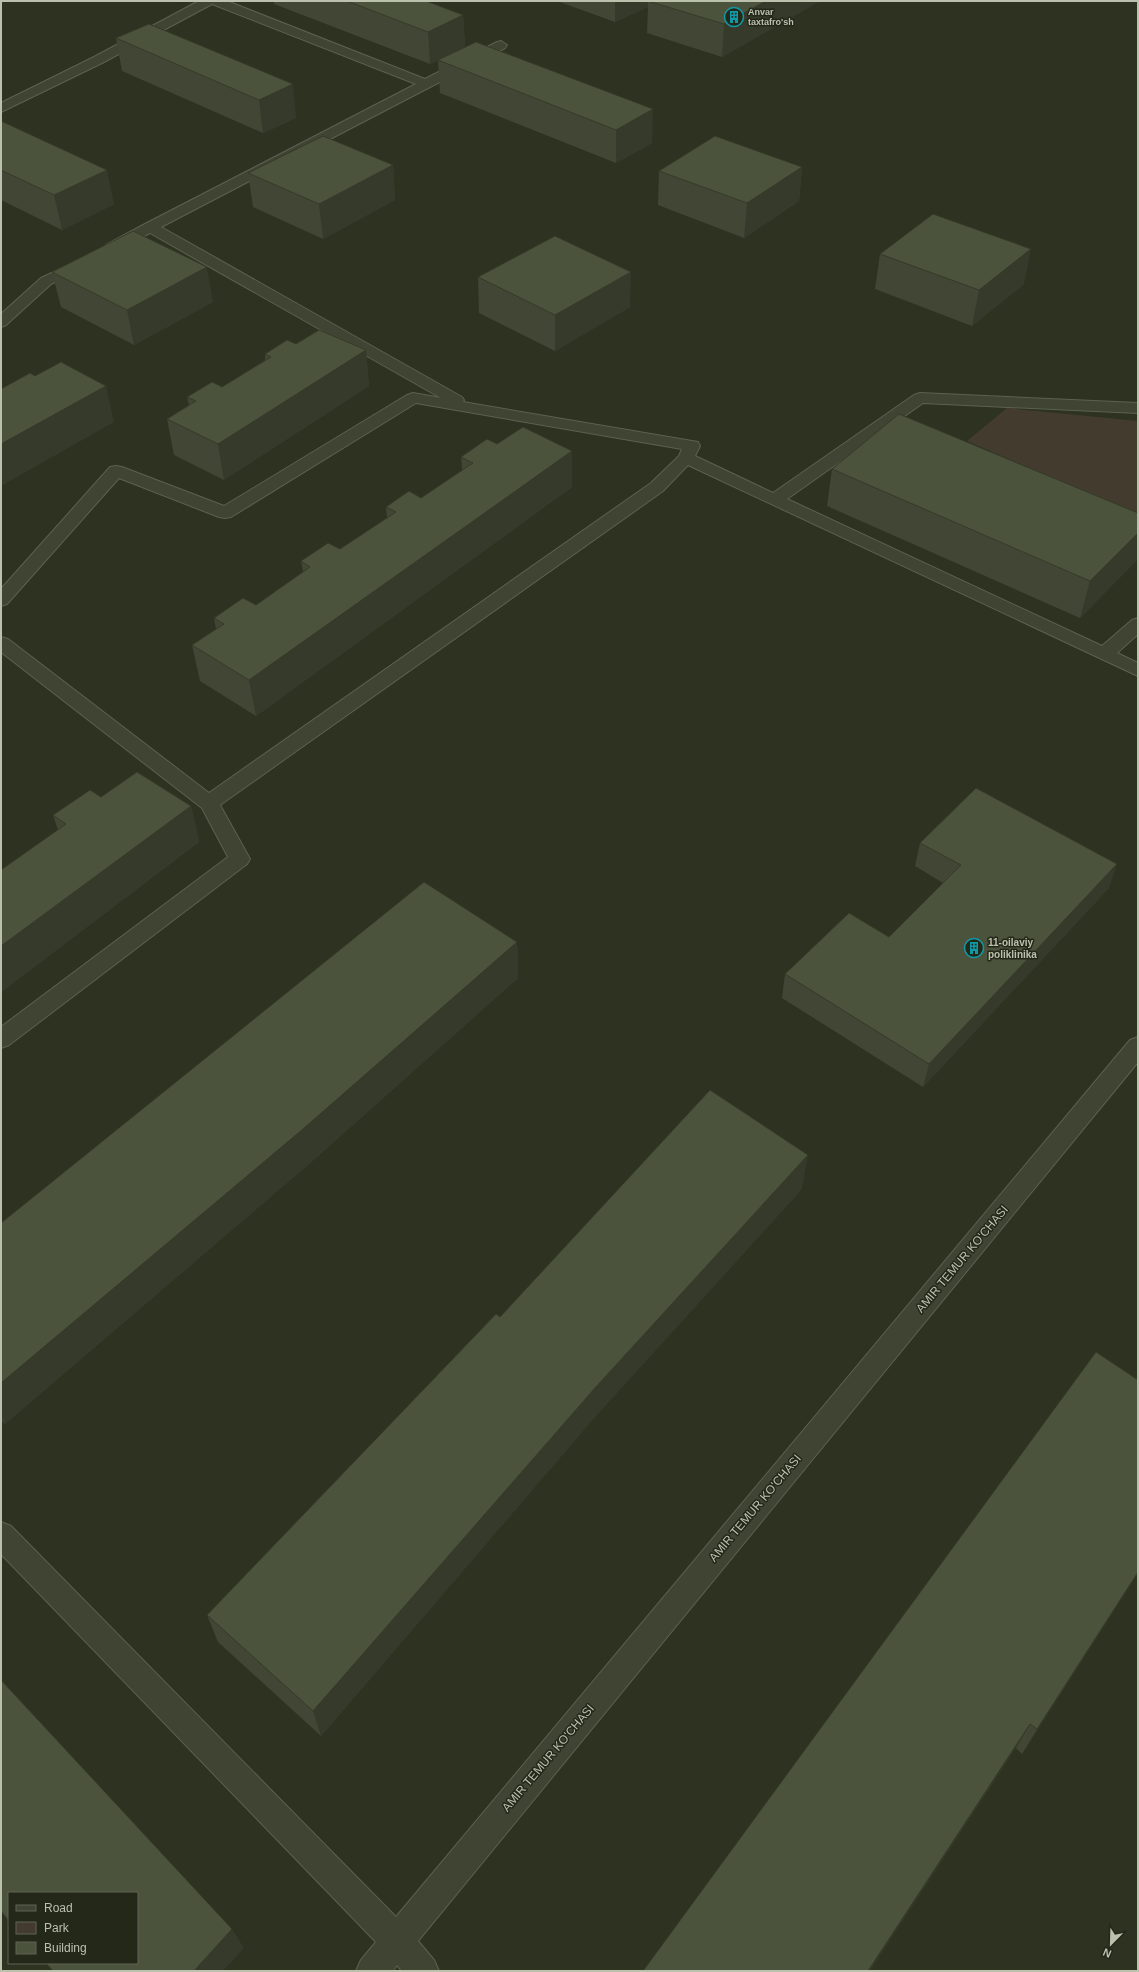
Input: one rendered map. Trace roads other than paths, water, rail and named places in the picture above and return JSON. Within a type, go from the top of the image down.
[{"type":"street","points":[[1,108],[98,60],[208,1]]},
{"type":"street","points":[[216,1],[426,84]]},
{"type":"street","points":[[1,322],[46,281],[501,45]]},
{"type":"street","points":[[150,227],[471,408]]},
{"type":"street","points":[[1,600],[116,471],[225,512],[414,398],[692,446],[686,458],[657,487],[209,803]]},
{"type":"street","points":[[774,500],[894,424],[920,398],[1138,408]]},
{"type":"street","points":[[686,458],[1138,670]]},
{"type":"street","points":[[1104,654],[1138,624]]},
{"type":"street","points":[[1,643],[209,803],[240,860],[1,1039]]},
{"type":"street","name":"AMIR TEMUR KO'CHASI","points":[[372,1971],[1138,1046]]},
{"type":"street","points":[[1,1536],[397,1941],[423,1971]]},
{"type":"place","name":"Anvar taxtafro'sh","points":[[734,17]]},
{"type":"place","name":"11-oilaviy poliklinika","points":[[974,948]]}]
